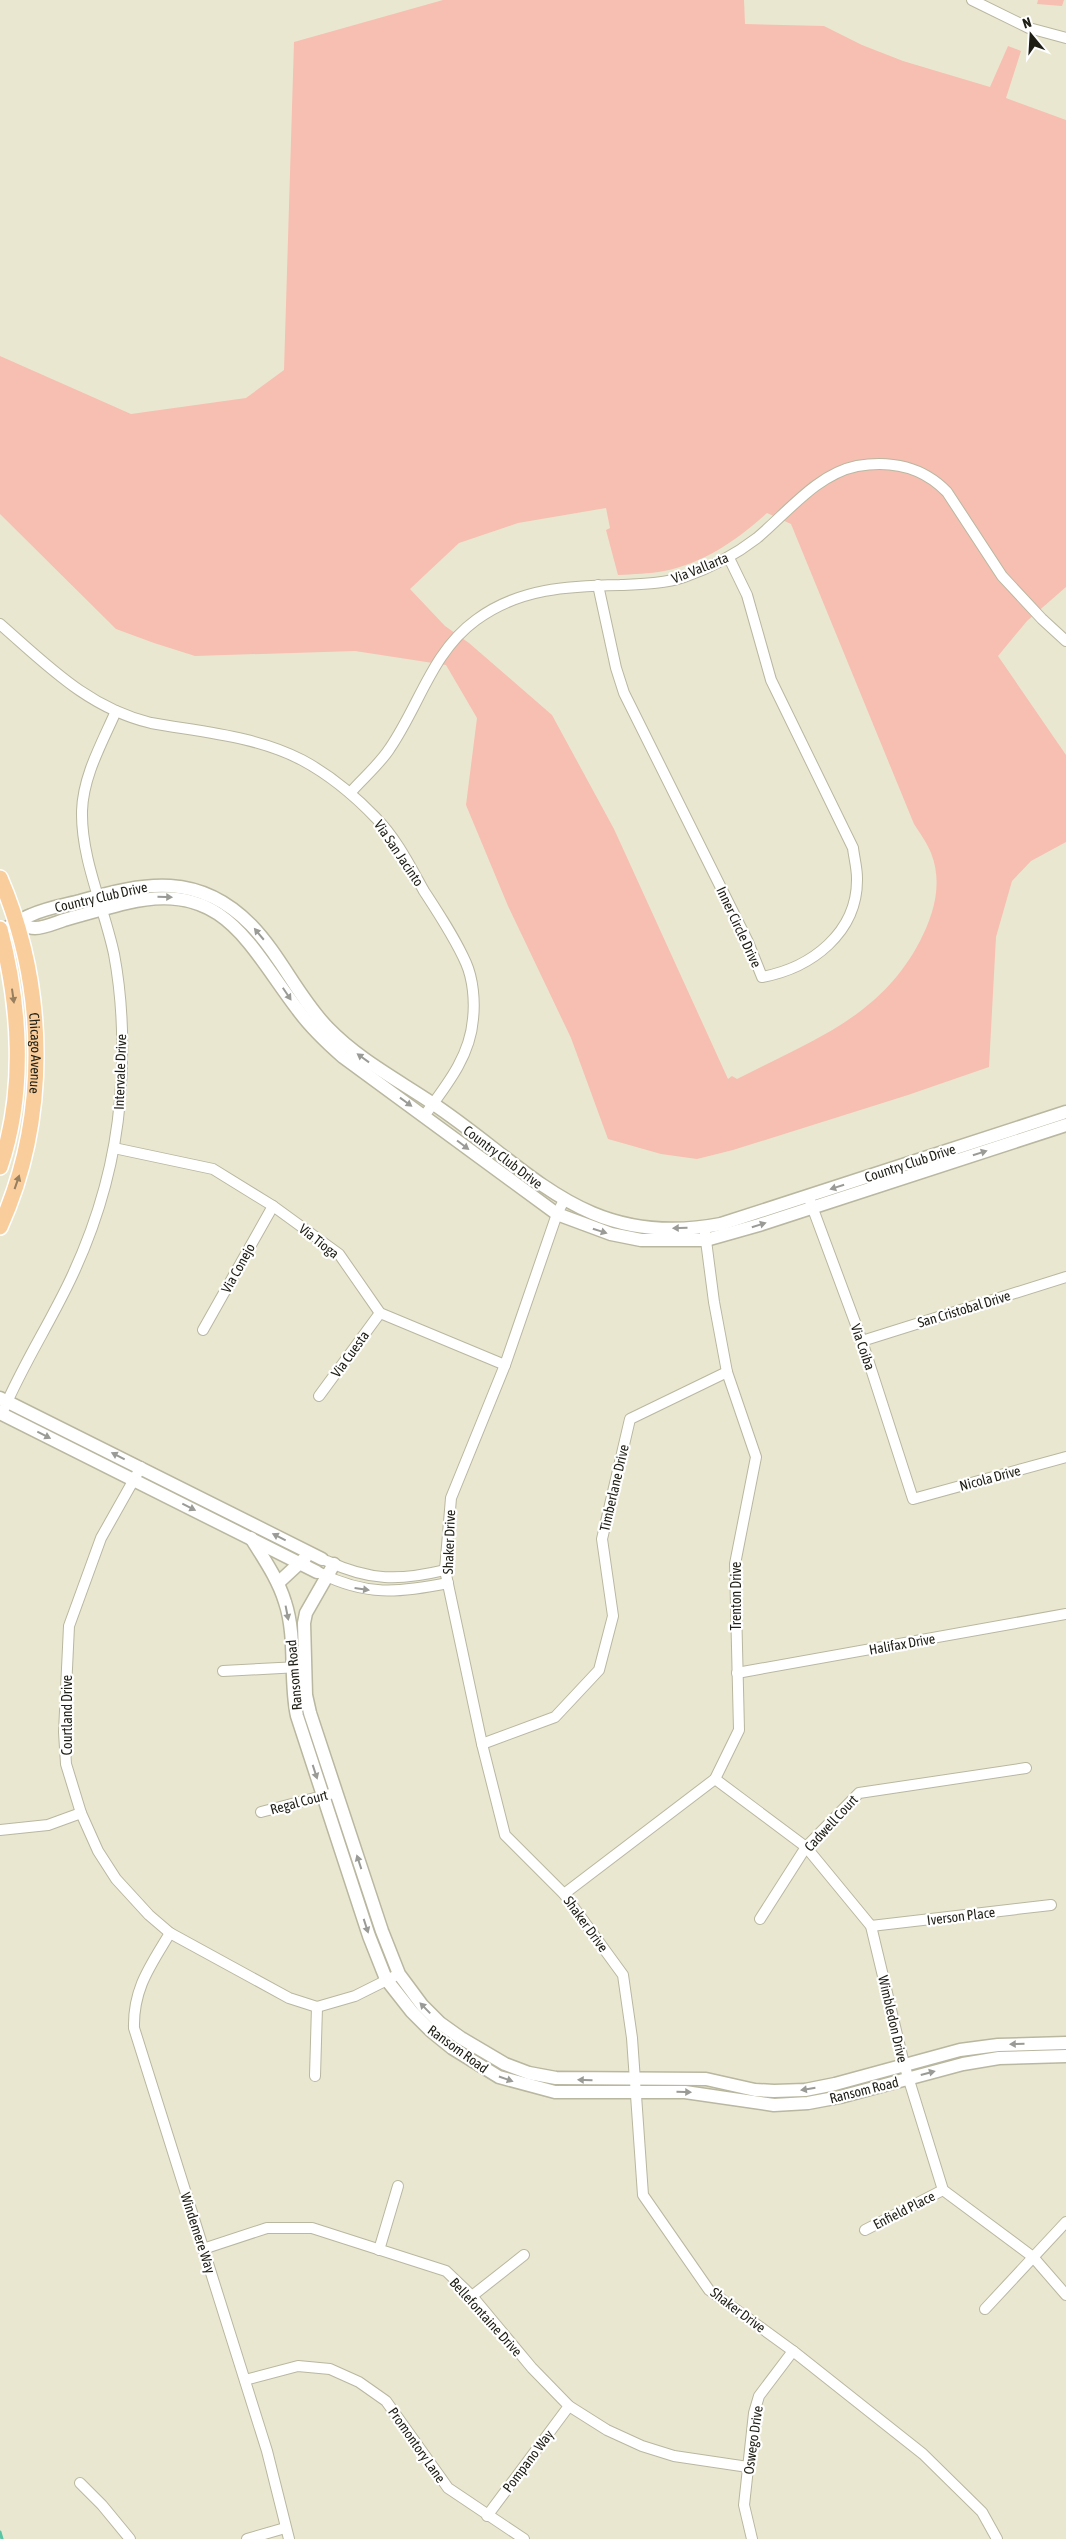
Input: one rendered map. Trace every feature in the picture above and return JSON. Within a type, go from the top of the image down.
[{"type":"main road","name":"Chicago Avenue","points":[[0,878],[16,923],[32,998],[37,1061],[30,1131],[21,1171],[0,1227]]},
{"type":"main road","name":"Chicago Avenue","points":[[0,930],[14,997],[18,1056],[11,1122],[0,1167]]},
{"type":"street","points":[[972,0],[1029,28],[1066,38]]},
{"type":"street","name":"Via Vallarta","points":[[350,793],[390,748],[444,651],[474,621],[490,610],[529,594],[554,588],[665,581],[682,578],[729,558],[755,539],[824,480],[858,466],[884,463],[902,466],[928,477],[947,492],[1002,576],[1042,619],[1066,641]]},
{"type":"street","name":"Inner Circle Drive","points":[[598,585],[616,668],[624,693],[748,942],[762,977],[783,973],[814,957],[837,937],[851,910],[857,878],[852,848],[771,680],[747,595],[729,558]]},
{"type":"street","name":"Via San Jacinto","points":[[0,624],[84,695],[116,711],[151,723],[264,744],[300,759],[325,774],[350,793],[378,819],[396,844],[467,964],[474,994],[469,1044],[458,1068],[424,1116]]},
{"type":"street","name":"Intervale Drive","points":[[1,1415],[4,1400],[73,1275],[92,1229],[114,1148],[120,1101],[121,1005],[114,954],[86,846],[82,811],[89,776],[116,711]]},
{"type":"street","name":"Country Club Drive","points":[[0,930],[32,914],[135,886],[163,884],[193,889],[230,906],[251,925],[269,946],[317,1017],[332,1032],[391,1078],[433,1103],[531,1179],[564,1200],[618,1222],[705,1233]]},
{"type":"street","name":"Country Club Drive","points":[[16,923],[39,928],[102,909],[156,897],[178,898],[200,905],[232,923],[261,956],[297,1010],[318,1035],[343,1057],[557,1214],[611,1234],[641,1240],[705,1233],[1066,1125]]},
{"type":"street","name":"Country Club Drive","points":[[810,1202],[1066,1112]]},
{"type":"street","name":"Via Tioga","points":[[114,1148],[213,1169],[273,1206],[339,1254],[380,1313]]},
{"type":"street","name":"Shaker Drive","points":[[564,1200],[557,1214],[505,1364],[450,1498],[445,1570],[482,1744],[505,1835],[564,1894],[623,1975],[632,2038],[643,2195],[709,2290],[793,2351],[922,2454],[982,2512],[997,2539]]},
{"type":"street","name":"Via Coiba","points":[[810,1202],[862,1341],[913,1499]]},
{"type":"street","name":"Via Conejo","points":[[203,1330],[273,1206]]},
{"type":"street","name":"Trenton Drive","points":[[564,1894],[715,1779],[739,1730],[735,1564],[756,1457],[728,1372],[714,1302],[705,1233]]},
{"type":"street","name":"San Cristobal Drive","points":[[862,1341],[1066,1277]]},
{"type":"street","points":[[380,1313],[505,1364]]},
{"type":"street","name":"Via Cuesta","points":[[319,1396],[380,1313]]},
{"type":"street","name":"Timberlane Drive","points":[[482,1744],[555,1717],[600,1670],[613,1616],[602,1539],[630,1419],[728,1372]]},
{"type":"street","points":[[4,1400],[310,1553],[357,1573],[391,1579],[445,1570]]},
{"type":"street","points":[[1,1415],[134,1479],[322,1574],[355,1588],[392,1592],[448,1583]]},
{"type":"street","name":"Nicola Drive","points":[[913,1499],[1066,1457]]},
{"type":"street","name":"Courtland Drive","points":[[141,1467],[102,1538],[69,1626],[64,1732],[66,1764],[81,1813],[98,1851],[116,1879],[149,1916],[170,1933],[273,1990],[289,1998],[317,2007]]},
{"type":"street","name":"Ransom Road","points":[[251,1538],[278,1583],[289,1620],[310,1713],[382,1931],[399,1974],[422,2005],[440,2023],[461,2038],[505,2064],[529,2073],[556,2078],[705,2093],[754,2104],[774,2105],[808,2103],[963,2064],[999,2058],[1066,2056]]},
{"type":"street","points":[[278,1583],[310,1553]]},
{"type":"street","name":"Ransom Road","points":[[328,1561],[304,1623],[299,1667],[293,1697],[370,1936],[386,1979],[412,2012],[452,2048],[499,2077],[555,2092],[706,2079],[755,2090],[805,2090],[835,2084],[960,2050],[998,2044],[1066,2043]]},
{"type":"street","name":"Halifax Drive","points":[[737,1673],[1066,1614]]},
{"type":"street","points":[[223,1672],[299,1667]]},
{"type":"street","name":"Cadwell Court","points":[[760,1919],[806,1847],[859,1792],[1026,1768]]},
{"type":"street","name":"Wimbledon Drive","points":[[715,1779],[806,1847],[871,1926],[908,2079],[943,2190]]},
{"type":"street","name":"Regal Court","points":[[261,1812],[337,1793]]},
{"type":"street","points":[[0,1830],[48,1825],[81,1813]]},
{"type":"street","name":"Iverson Place","points":[[871,1926],[1051,1905]]},
{"type":"street","name":"Windemere Way","points":[[170,1933],[137,1993],[134,2010],[134,2028],[267,2452],[289,2539]]},
{"type":"street","points":[[315,2076],[317,2007],[355,1996],[399,1974]]},
{"type":"street","points":[[380,2250],[398,2186]]},
{"type":"street","points":[[943,2190],[1032,2257],[1066,2295]]},
{"type":"street","name":"Enfield Place","points":[[865,2230],[943,2190]]},
{"type":"street","points":[[985,2309],[1066,2222]]},
{"type":"street","name":"Bellefontaine Drive","points":[[203,2249],[268,2228],[287,2226],[312,2228],[446,2271],[472,2296],[532,2368],[569,2406],[607,2430],[642,2446],[674,2456],[748,2467]]},
{"type":"street","points":[[472,2296],[524,2255]]},
{"type":"street","name":"Oswego Drive","points":[[752,2539],[744,2505],[754,2413],[759,2396],[793,2351]]},
{"type":"street","name":"Promontory Lane","points":[[245,2380],[298,2366],[330,2369],[359,2382],[386,2401],[448,2488],[487,2516],[524,2539]]},
{"type":"street","name":"Pompano Way","points":[[487,2516],[569,2406]]},
{"type":"street","points":[[80,2483],[102,2504],[130,2539]]},
{"type":"street","points":[[247,2539],[285,2528]]},
{"type":"shaded area","points":[[443,0],[744,0],[745,24],[824,26],[862,45],[903,61],[990,87],[1008,46],[1021,51],[1006,98],[1066,120],[1066,587],[1027,621],[998,656],[1066,755],[1066,842],[1031,861],[1012,881],[996,937],[989,1067],[908,1095],[733,1150],[697,1159],[661,1154],[608,1139],[571,1038],[508,906],[466,805],[477,718],[446,665],[355,651],[195,656],[154,643],[116,629],[0,514],[0,356],[131,414],[246,398],[284,370],[294,42]],"holes":[[[606,508],[610,528],[606,530],[618,575],[658,572],[693,562],[732,541],[767,513],[791,524],[914,824],[928,846],[935,864],[935,898],[929,920],[920,941],[904,967],[885,990],[841,1025],[737,1079],[732,1076],[728,1079],[614,829],[552,715],[469,643],[445,626],[410,589],[459,543],[518,523]]]},
{"type":"shaded area","points":[[1038,0],[1064,0],[1062,6],[1037,4]]},
{"type":"waterway","points":[[0,2532],[2,2539]]}]
